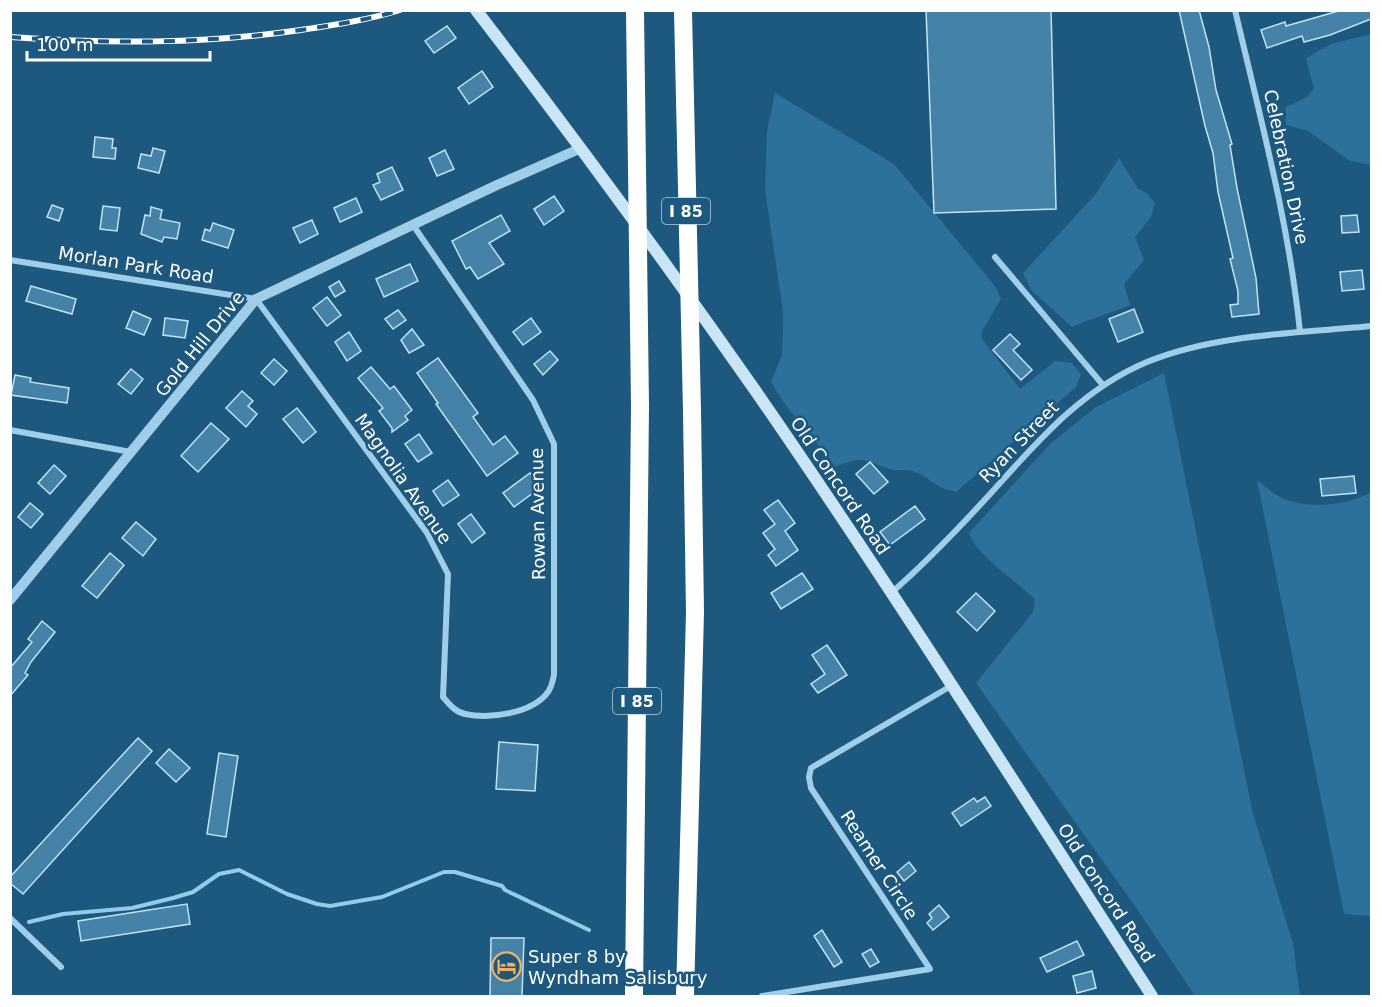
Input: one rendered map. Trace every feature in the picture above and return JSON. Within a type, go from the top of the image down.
[{"type":"highway","name":"I 85","points":[[634,996],[640,406],[635,10]]},
{"type":"highway","name":"I 85","points":[[683,10],[695,612],[685,996]]},
{"type":"main road","name":"Old Concord Road","points":[[476,10],[756,393],[891,593],[1152,996]]},
{"type":"street","name":"Celebration Drive","points":[[1235,10],[1283,213],[1295,280],[1300,332]]},
{"type":"street","name":"Gold Hill Drive","points":[[10,600],[256,299],[579,149]]},
{"type":"street","name":"Rowan Avenue","points":[[412,225],[533,400],[554,444],[554,675],[548,692],[536,703],[519,710],[488,715],[464,714],[454,710],[446,700]]},
{"type":"street","points":[[995,256],[1103,385]]},
{"type":"street","name":"Morlan Park Road","points":[[10,260],[256,299]]},
{"type":"street","name":"Magnolia Avenue","points":[[256,299],[427,533],[448,574],[443,668],[443,697],[446,700]]},
{"type":"street","name":"Ryan Street","points":[[891,593],[952,536],[1051,426],[1103,385],[1146,362],[1173,352],[1300,332],[1371,326]]},
{"type":"street","points":[[10,430],[133,452]]},
{"type":"street","name":"Reamer Circle","points":[[762,996],[930,969],[811,788],[809,777],[811,768],[951,686]]},
{"type":"street","points":[[10,918],[61,967]]},
{"type":"shaded area","points":[[1372,34],[1371,165],[1350,161],[1308,131],[1286,125],[1286,107],[1307,97],[1314,89],[1306,58],[1331,44]]},
{"type":"shaded area","points":[[775,93],[894,164],[995,286],[1001,299],[982,331],[982,339],[1020,389],[1055,361],[1072,363],[1081,374],[1076,387],[956,492],[939,486],[915,472],[890,469],[863,460],[835,466],[777,393],[771,382],[782,355],[783,332],[783,311],[765,191],[767,131]]},
{"type":"shaded area","points":[[1119,158],[1138,189],[1147,193],[1155,203],[1151,217],[1135,237],[1144,260],[1124,284],[1130,305],[1072,327],[1031,290],[1023,273],[1095,195]]},
{"type":"shaded area","points":[[1164,373],[1253,814],[1293,943],[1300,996],[1195,996],[1137,909],[976,683],[1033,612],[1035,599],[979,550],[969,533],[1050,444],[1096,407]]},
{"type":"shaded area","points":[[1257,480],[1285,500],[1299,503],[1331,504],[1352,500],[1371,492],[1371,916],[1344,914]]},
{"type":"building","points":[[926,10],[1051,10],[1056,209],[934,213]]},
{"type":"building","points":[[1179,10],[1199,10],[1209,47],[1216,90],[1232,144],[1230,145],[1237,188],[1256,278],[1259,314],[1232,317],[1230,305],[1238,304],[1238,291],[1230,259],[1233,258],[1218,192],[1213,153]]},
{"type":"building","points":[[1342,10],[1371,10],[1371,19],[1330,35],[1304,42],[1302,36],[1267,48],[1261,30],[1285,22],[1286,26]]},
{"type":"building","points":[[447,26],[456,38],[434,53],[425,41]]},
{"type":"building","points":[[482,71],[493,87],[469,104],[458,88]]},
{"type":"building","points":[[95,137],[113,139],[112,148],[116,148],[115,159],[93,157]]},
{"type":"building","points":[[153,148],[165,151],[159,173],[138,168],[141,154],[151,156]]},
{"type":"building","points":[[445,150],[454,169],[437,176],[429,158]]},
{"type":"building","points":[[392,167],[403,190],[381,200],[373,185],[380,182],[377,174]]},
{"type":"building","points":[[554,196],[564,211],[544,225],[534,209]]},
{"type":"building","points":[[356,198],[362,212],[340,222],[334,208]]},
{"type":"building","points":[[52,205],[63,209],[59,221],[47,217]]},
{"type":"building","points":[[103,206],[120,208],[117,231],[100,229]]},
{"type":"building","points":[[151,207],[162,210],[160,219],[180,223],[177,239],[164,237],[162,242],[141,234],[145,215],[150,216]]},
{"type":"building","points":[[501,215],[510,231],[489,243],[504,264],[478,279],[470,267],[466,269],[452,241]]},
{"type":"building","points":[[1357,215],[1359,232],[1342,233],[1341,216]]},
{"type":"building","points":[[312,220],[318,234],[300,243],[293,228]]},
{"type":"building","points":[[213,223],[234,230],[228,248],[202,240],[205,229],[210,231]]},
{"type":"building","points":[[410,264],[418,281],[384,297],[376,279]]},
{"type":"building","points":[[1362,270],[1364,289],[1342,291],[1340,272]]},
{"type":"building","points":[[339,281],[345,291],[335,297],[329,287]]},
{"type":"building","points":[[31,286],[76,299],[72,314],[26,301]]},
{"type":"building","points":[[327,297],[341,315],[327,326],[313,308]]},
{"type":"building","points":[[1134,309],[1143,332],[1118,342],[1109,319]]},
{"type":"building","points":[[398,310],[406,320],[393,329],[385,319]]},
{"type":"building","points":[[133,311],[151,319],[144,335],[126,328]]},
{"type":"building","points":[[165,318],[188,321],[185,338],[163,335]]},
{"type":"building","points":[[531,318],[541,332],[523,345],[513,332]]},
{"type":"building","points":[[412,329],[424,345],[409,353],[401,340]]},
{"type":"building","points":[[349,332],[361,351],[347,361],[335,342]]},
{"type":"building","points":[[1010,334],[1020,344],[1013,350],[1032,370],[1021,380],[993,350]]},
{"type":"building","points":[[550,351],[558,360],[543,375],[534,364]]},
{"type":"building","points":[[438,358],[478,413],[473,417],[493,445],[505,436],[518,453],[487,476],[417,373]]},
{"type":"building","points":[[274,359],[287,371],[274,385],[261,373]]},
{"type":"building","points":[[371,367],[390,389],[394,386],[412,410],[405,416],[408,420],[392,432],[392,428],[379,411],[383,408],[358,378]]},
{"type":"building","points":[[131,369],[143,379],[131,394],[118,384]]},
{"type":"building","points":[[15,375],[31,378],[30,382],[69,388],[67,403],[11,395]]},
{"type":"building","points":[[242,391],[253,401],[248,406],[257,414],[246,427],[226,408]]},
{"type":"building","points":[[297,408],[316,432],[303,443],[283,419]]},
{"type":"building","points":[[211,423],[229,439],[198,472],[181,456]]},
{"type":"building","points":[[419,434],[432,453],[418,462],[405,444]]},
{"type":"building","points":[[870,462],[888,482],[874,494],[856,474]]},
{"type":"building","points":[[54,465],[66,476],[50,494],[38,483]]},
{"type":"building","points":[[530,473],[541,487],[514,507],[503,493]]},
{"type":"building","points":[[1354,476],[1356,493],[1322,496],[1320,479]]},
{"type":"building","points":[[448,480],[459,495],[443,506],[433,491]]},
{"type":"building","points":[[778,500],[795,523],[785,531],[798,550],[776,566],[768,555],[775,549],[763,533],[775,524],[764,510]]},
{"type":"building","points":[[30,503],[43,514],[31,528],[18,517]]},
{"type":"building","points":[[915,506],[925,519],[890,545],[880,532]]},
{"type":"building","points":[[471,514],[485,533],[472,543],[458,524]]},
{"type":"building","points":[[136,522],[156,539],[143,556],[122,538]]},
{"type":"building","points":[[110,553],[124,565],[97,598],[82,586]]},
{"type":"building","points":[[802,573],[813,589],[781,609],[771,593]]},
{"type":"building","points":[[976,593],[995,611],[977,631],[957,612]]},
{"type":"building","points":[[42,621],[55,632],[31,662],[25,673],[28,675],[10,696],[10,668],[32,642],[28,639]]},
{"type":"building","points":[[827,645],[847,675],[818,693],[811,684],[825,674],[812,655]]},
{"type":"building","points":[[138,738],[152,751],[23,894],[10,883],[10,877]]},
{"type":"building","points":[[499,742],[538,745],[535,791],[496,789]]},
{"type":"building","points":[[169,749],[190,768],[176,782],[156,763]]},
{"type":"building","points":[[219,753],[238,756],[226,837],[207,834]]},
{"type":"building","points":[[985,797],[991,806],[961,826],[952,813],[974,798],[977,802]]},
{"type":"building","points":[[909,862],[916,871],[904,881],[897,872]]},
{"type":"building","points":[[187,904],[190,924],[81,941],[78,921]]},
{"type":"building","points":[[939,905],[949,917],[933,930],[927,923],[932,918],[929,914]]},
{"type":"building","points":[[822,930],[842,962],[834,967],[814,936]]},
{"type":"building","name":"Super 8 by Wyndham Salisbury","points":[[491,938],[524,938],[522,996],[490,996]]},
{"type":"building","points":[[1077,941],[1084,955],[1047,972],[1040,958]]},
{"type":"building","points":[[871,949],[879,962],[870,967],[862,954]]},
{"type":"building","points":[[1092,971],[1096,988],[1077,993],[1073,976]]},
{"type":"waterway","points":[[29,922],[63,914],[132,908],[173,898],[193,892],[219,874],[239,870],[287,894],[330,906],[382,897],[444,872],[455,872],[502,886],[505,890],[589,930]]},
{"type":"railway","points":[[10,37],[120,42],[228,38],[326,26],[400,10]]},
{"type":"place","name":"Super 8 by Wyndham Salisbury","points":[[507,967]]}]
